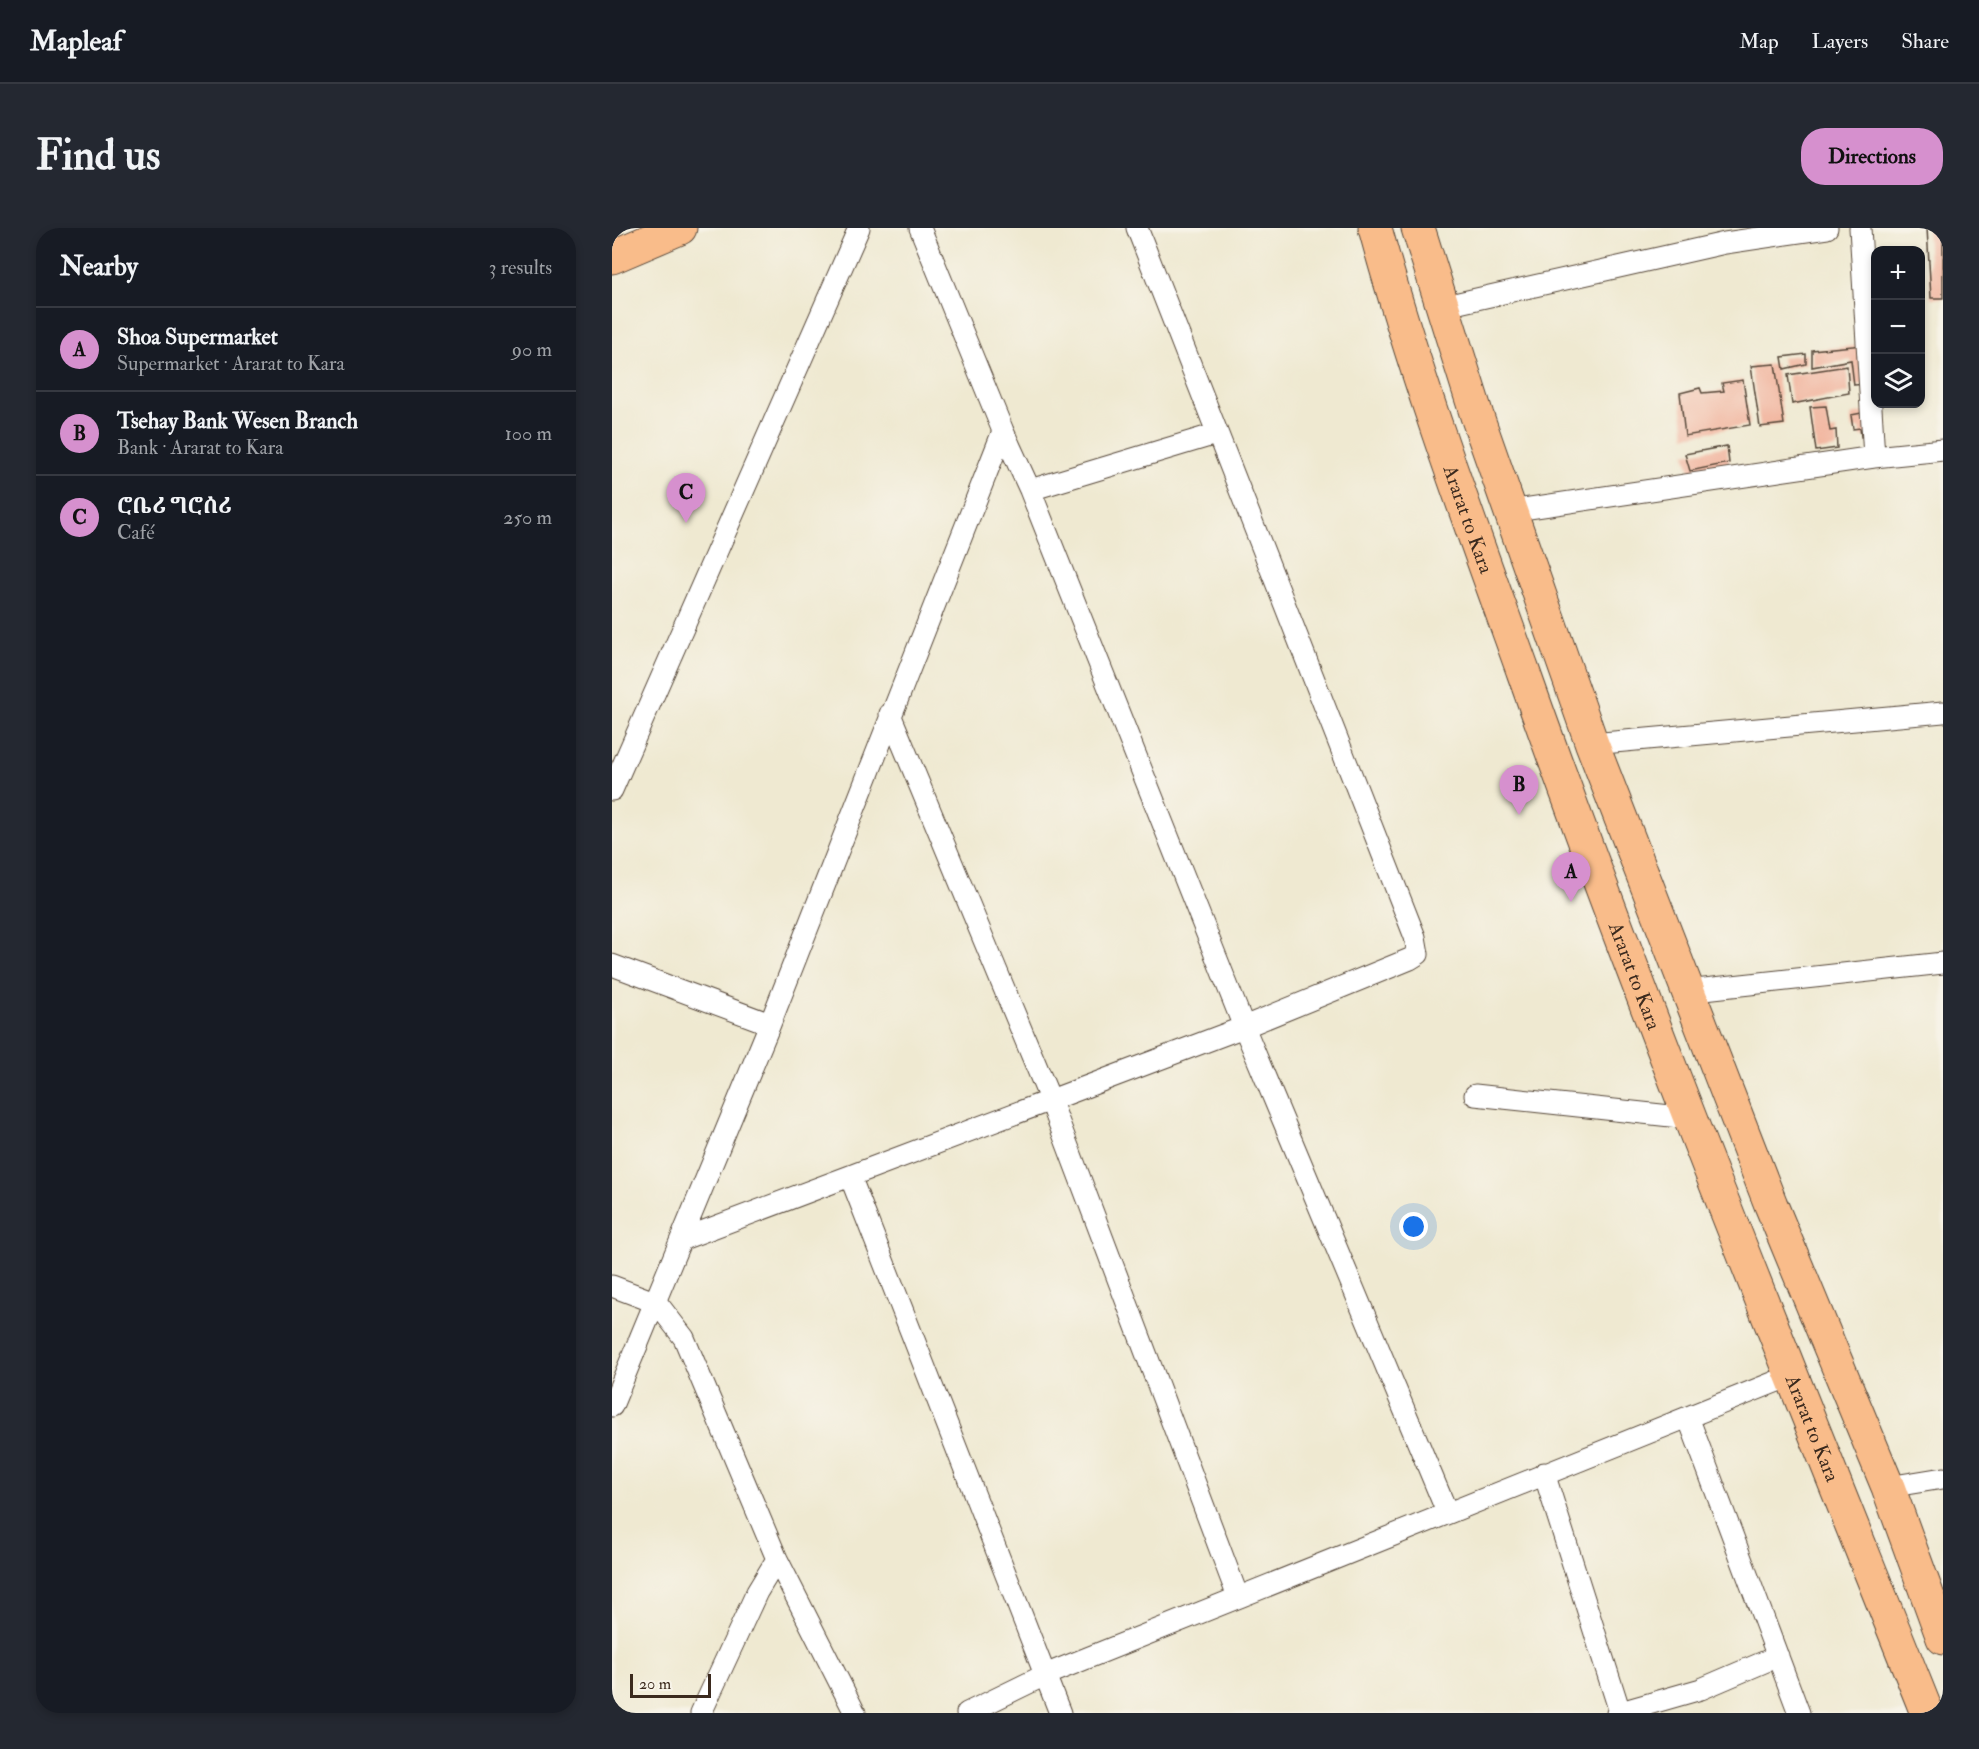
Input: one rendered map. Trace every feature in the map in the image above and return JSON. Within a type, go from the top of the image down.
[{"type":"main road","points":[[612,257],[680,228]]},
{"type":"main road","name":"Ararat to Kara","points":[[1376,228],[1399,314],[1434,421],[1589,857],[1790,1376],[1927,1713]]},
{"type":"main road","name":"Ararat to Kara","points":[[1418,228],[1441,308],[1509,511],[1592,744],[1686,991],[1888,1486],[1943,1638]]},
{"type":"street","points":[[612,790],[859,228]]},
{"type":"street","points":[[920,228],[1003,431],[1030,490],[1244,1027],[1447,1512]]},
{"type":"street","points":[[683,1239],[1244,1027],[1418,954],[1418,946],[1137,228]]},
{"type":"street","points":[[1441,308],[1724,236],[1827,228]]},
{"type":"street","points":[[1860,228],[1874,457]]},
{"type":"street","points":[[612,1406],[657,1303],[770,1024],[1003,431]]},
{"type":"street","points":[[1030,490],[1216,434]]},
{"type":"street","points":[[1509,511],[1874,457],[1943,450]]},
{"type":"street","points":[[1592,744],[1943,711]]},
{"type":"street","points":[[890,714],[1050,1099],[1238,1597]]},
{"type":"street","points":[[1686,991],[1943,963]]},
{"type":"street","points":[[612,965],[770,1024]]},
{"type":"street","points":[[1475,1095],[1689,1118]]},
{"type":"street","points":[[850,1176],[1060,1713]]},
{"type":"street","points":[[612,1286],[657,1303],[684,1338],[777,1559],[855,1713]]},
{"type":"street","points":[[967,1713],[1045,1675],[1790,1376]]},
{"type":"street","points":[[1688,1417],[1799,1713]]},
{"type":"street","points":[[1544,1473],[1619,1712],[1701,1689],[1778,1656]]},
{"type":"street","points":[[1888,1486],[1943,1478]]},
{"type":"street","points":[[701,1713],[757,1592],[777,1559]]},
{"type":"building","points":[[1927,228],[1943,228],[1943,298],[1931,298]]},
{"type":"building","points":[[1863,345],[1867,384],[1854,385],[1851,360],[1812,367],[1812,350]]},
{"type":"building","points":[[1806,354],[1806,364],[1784,369],[1782,357]]},
{"type":"building","points":[[1775,364],[1784,424],[1760,427],[1751,366]]},
{"type":"building","points":[[1847,366],[1849,393],[1792,404],[1788,375]]},
{"type":"building","points":[[1743,380],[1750,425],[1685,436],[1680,393],[1700,388],[1702,393],[1724,391],[1722,383]]},
{"type":"building","points":[[1826,406],[1830,431],[1836,430],[1837,448],[1816,451],[1810,407]]},
{"type":"building","points":[[1867,412],[1869,436],[1861,437],[1860,428],[1853,429],[1851,415]]},
{"type":"building","points":[[1727,446],[1729,463],[1690,471],[1685,454]]},
{"type":"place","name":"ሮቤሪ ግሮሰሪ","points":[[686,523]]},
{"type":"place","name":"Tsehay Bank Wesen Branch","points":[[1519,815]]},
{"type":"place","name":"Shoa Supermarket","points":[[1571,902]]}]
